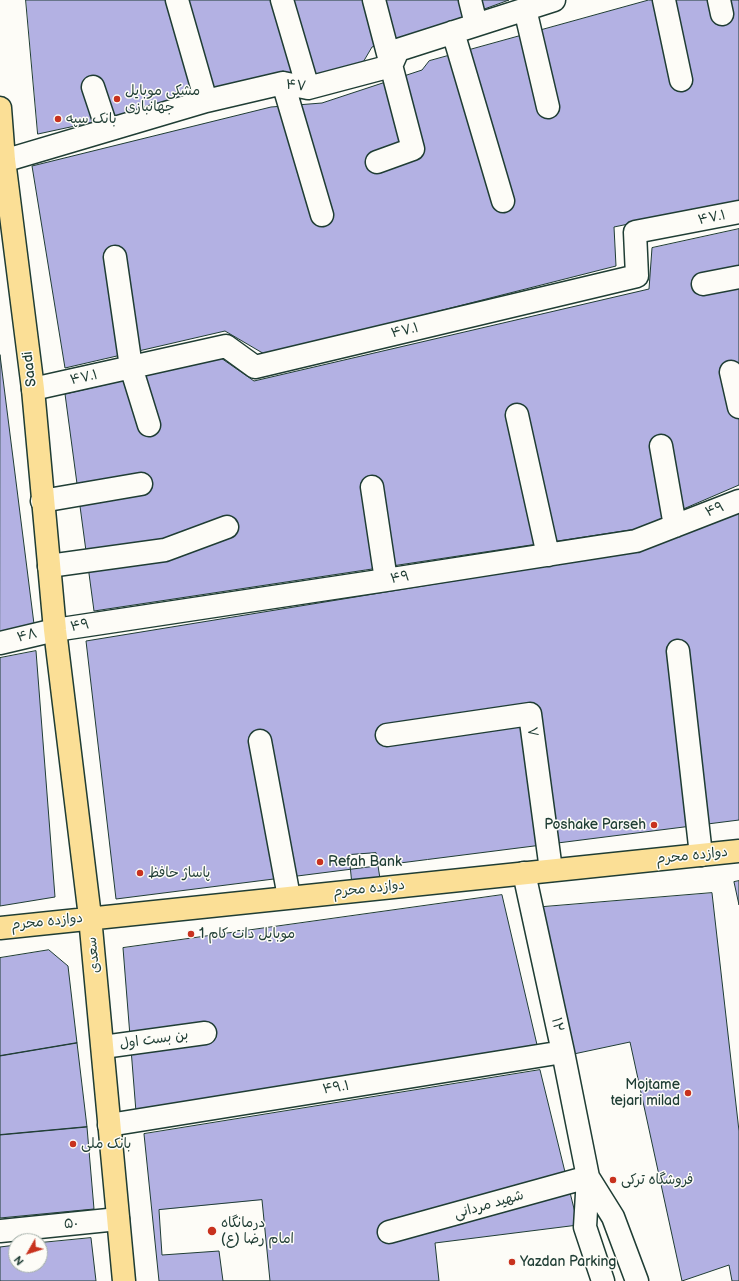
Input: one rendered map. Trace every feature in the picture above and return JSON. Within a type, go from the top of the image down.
[{"type":"main road","name":"Saadi","points":[[0,108],[2,161],[33,389],[42,501],[55,630]]},
{"type":"main road","name":"سعدی","points":[[55,630],[90,917],[124,1281]]},
{"type":"main road","name":"دوازده محرم","points":[[0,928],[90,917],[739,851]]},
{"type":"street","points":[[177,0],[206,100]]},
{"type":"street","points":[[282,0],[308,88]]},
{"type":"street","points":[[374,0],[412,149],[377,162]]},
{"type":"street","points":[[470,0],[476,24]]},
{"type":"street","points":[[391,66],[398,50],[554,0]]},
{"type":"street","points":[[664,0],[681,80]]},
{"type":"street","points":[[525,9],[548,107]]},
{"type":"street","points":[[453,32],[503,200]]},
{"type":"street","name":"۴۷","points":[[2,161],[206,100],[283,84],[308,88],[391,66]]},
{"type":"street","points":[[283,84],[322,215]]},
{"type":"street","points":[[93,87],[106,129]]},
{"type":"street","name":"۴۷.۱","points":[[33,389],[226,346],[255,367],[637,276],[635,232],[739,212]]},
{"type":"street","points":[[115,257],[131,367],[149,425]]},
{"type":"street","points":[[703,284],[739,276]]},
{"type":"street","points":[[731,372],[739,407]]},
{"type":"street","points":[[517,415],[548,555]]},
{"type":"street","points":[[661,446],[675,526]]},
{"type":"street","points":[[42,501],[141,484]]},
{"type":"street","points":[[372,487],[386,580]]},
{"type":"street","name":"۴۹","points":[[55,630],[636,541],[739,501]]},
{"type":"street","points":[[49,566],[165,550],[227,527]]},
{"type":"street","name":"۴۸","points":[[0,643],[55,630]]},
{"type":"street","points":[[678,651],[701,855]]},
{"type":"street","name":"۷","points":[[387,734],[530,714],[550,870]]},
{"type":"street","points":[[260,741],[289,897]]},
{"type":"street","name":"۱۲","points":[[524,873],[563,1052],[588,1177],[585,1227],[604,1281]]},
{"type":"street","name":"بن بست اول","points":[[103,1048],[204,1033]]},
{"type":"street","name":"۴۹.۱","points":[[109,1125],[563,1052]]},
{"type":"street","name":"۱۲","points":[[588,1177],[613,1217],[637,1281]]},
{"type":"street","name":"شهید مردانی","points":[[389,1232],[588,1177]]},
{"type":"street","name":"۵۰","points":[[0,1231],[118,1218]]},
{"type":"building","name":"مشکی موبایل جهانبازی","points":[[26,0],[509,0],[372,47],[362,64],[38,134]]},
{"type":"building","points":[[649,0],[739,0],[739,201],[614,227],[616,266],[266,355],[225,331],[65,368],[32,166],[271,107],[322,103],[422,70],[429,61]]},
{"type":"building","points":[[739,229],[739,485],[637,529],[94,611],[65,394],[221,358],[254,381],[649,289],[652,248]]},
{"type":"building","points":[[0,355],[34,624],[0,633]]},
{"type":"building","points":[[739,512],[739,820],[116,899],[86,641],[637,551]]},
{"type":"building","points":[[36,651],[55,897],[0,906],[0,658]]},
{"type":"building","points":[[376,853],[381,885],[352,885],[349,855]]},
{"type":"building","points":[[739,881],[739,905],[734,882]]},
{"type":"building","name":"Mojtame tejari milad","points":[[712,893],[739,1131],[739,1281],[732,1281],[729,1265],[682,1281],[630,1042],[569,1055],[543,907]]},
{"type":"building","points":[[502,895],[538,1049],[136,1112],[123,948]]},
{"type":"building","points":[[49,950],[68,966],[77,1043],[0,1056],[0,958]]},
{"type":"building","points":[[77,1043],[87,1127],[0,1135],[0,1056]]},
{"type":"building","points":[[540,1070],[578,1225],[435,1243],[439,1281],[159,1281],[144,1134]]},
{"type":"building","points":[[87,1127],[94,1209],[0,1218],[0,1135]]},
{"type":"building","name":"درمانگاه امام رضا (ع)","points":[[262,1200],[270,1281],[223,1281],[219,1251],[162,1255],[159,1210]]},
{"type":"building","points":[[91,1238],[96,1281],[0,1281],[0,1247],[8,1246],[8,1273],[48,1273],[48,1242]]},
{"type":"place","name":"مشکی موبایل جهانبازی","points":[[117,99]]},
{"type":"place","name":"بانک سپه","points":[[58,119]]},
{"type":"place","name":"Poshake Parseh","points":[[654,825]]},
{"type":"place","name":"Refah Bank","points":[[320,862]]},
{"type":"place","name":"پاساژ حافظ","points":[[140,873]]},
{"type":"place","name":"موبایل دات کام 1","points":[[191,934]]},
{"type":"place","name":"Mojtame tejari milad","points":[[688,1093]]},
{"type":"place","name":"بانک ملی","points":[[73,1144]]},
{"type":"place","name":"فروشگاه ترکی","points":[[613,1180]]},
{"type":"place","name":"درمانگاه امام رضا (ع)","points":[[212,1231]]},
{"type":"place","name":"Yazdan Parking","points":[[512,1262]]}]
